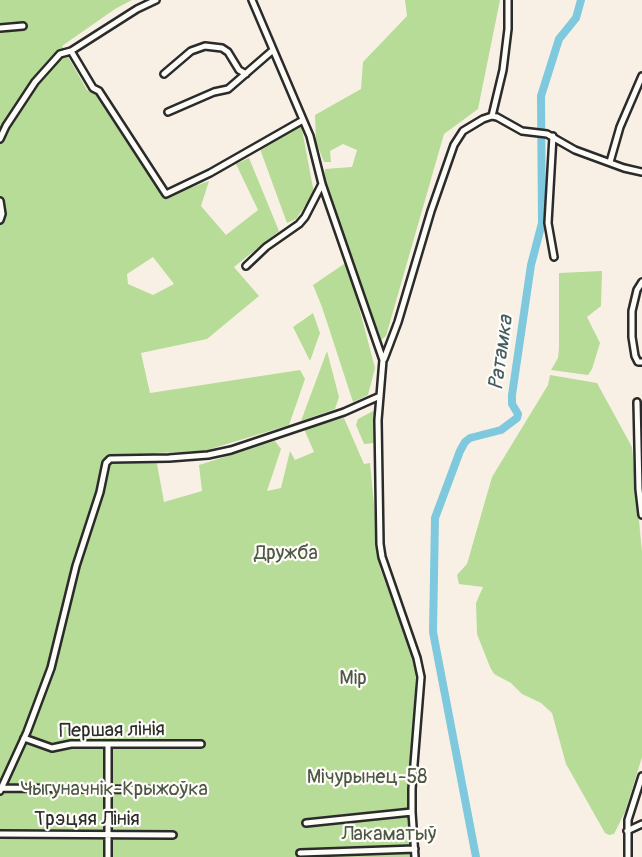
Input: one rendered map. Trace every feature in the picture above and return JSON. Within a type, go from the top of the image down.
[{"type":"street","points":[[0,139],[12,116],[39,77],[60,54],[71,51],[136,9],[156,0]]},
{"type":"street","points":[[252,0],[310,136],[322,184],[383,360]]},
{"type":"street","points":[[492,116],[508,29],[508,0]]},
{"type":"street","points":[[0,28],[23,26]]},
{"type":"street","points":[[164,74],[191,51],[205,46],[222,48],[228,52],[239,70],[246,74]]},
{"type":"street","points":[[168,112],[214,92],[228,89],[273,50]]},
{"type":"street","points":[[71,51],[166,194],[210,173],[303,120]]},
{"type":"street","points":[[609,162],[620,127],[642,76]]},
{"type":"street","points":[[492,116],[522,131],[550,135],[575,150],[642,172]]},
{"type":"street","points":[[415,857],[411,812],[421,678],[417,658],[382,557],[380,544],[378,420],[383,360],[398,322],[431,211],[456,140],[472,125],[492,116]]},
{"type":"street","points":[[550,135],[548,223],[554,257]]},
{"type":"street","points":[[246,266],[266,247],[299,224],[322,184]]},
{"type":"street","points":[[0,201],[0,220]]},
{"type":"street","points":[[642,282],[637,290],[632,311],[635,356],[638,362],[642,362]]},
{"type":"street","points":[[180,790],[1,790],[51,668],[76,566],[100,492],[106,463],[110,459],[169,458],[208,455],[231,450],[344,412],[380,396]]},
{"type":"street","points":[[637,402],[640,441],[639,489],[642,515]]},
{"type":"street","name":"Першая лінія","points":[[24,738],[52,748],[71,744],[201,744]]},
{"type":"street","points":[[108,744],[108,857]]},
{"type":"street","points":[[628,857],[627,831],[630,811],[642,776]]},
{"type":"street","points":[[306,823],[411,812]]},
{"type":"street","points":[[627,831],[642,824]]},
{"type":"street","name":"Трэцяя Лінія","points":[[0,834],[173,835]]},
{"type":"street","points":[[300,853],[413,849]]},
{"type":"green space","points":[[0,0],[132,0],[115,9],[62,46],[87,90],[98,96],[164,197],[209,181],[201,206],[226,235],[258,210],[236,164],[249,158],[279,231],[234,267],[259,296],[207,339],[141,353],[150,393],[300,370],[305,379],[289,425],[204,451],[155,453],[164,502],[202,491],[199,465],[275,441],[281,449],[267,491],[281,488],[290,451],[295,460],[314,452],[304,429],[344,418],[364,464],[370,463],[380,568],[416,665],[410,811],[412,857],[0,857]],"holes":[[[153,257],[174,284],[153,295],[128,284],[127,274]]]},
{"type":"green space","points":[[405,0],[500,0],[478,109],[444,134],[386,336],[381,340],[324,178],[325,169],[352,167],[357,150],[343,144],[330,151],[331,162],[324,162],[316,142],[315,115],[361,89],[363,62],[407,16]]},
{"type":"green space","points":[[301,124],[314,193],[296,219],[287,223],[260,149]]},
{"type":"green space","points":[[347,262],[375,368],[368,395],[353,402],[313,285]]},
{"type":"green space","points":[[602,271],[601,306],[587,317],[600,343],[592,369],[588,375],[551,370],[558,358],[559,348],[559,273]]},
{"type":"green space","points":[[313,313],[320,333],[310,361],[293,327]]},
{"type":"green space","points":[[327,351],[339,397],[335,409],[301,421]]},
{"type":"green space","points":[[550,375],[597,383],[632,447],[642,552],[642,757],[625,812],[614,834],[609,835],[605,833],[566,764],[552,713],[541,703],[522,694],[511,683],[494,674],[477,634],[476,603],[483,587],[459,584],[457,575],[467,564],[492,477],[548,385]]},
{"type":"green space","points":[[375,410],[375,443],[364,444],[356,425],[358,419]]},
{"type":"waterway","name":"Ратамка","points":[[476,857],[433,632],[435,518],[465,442],[470,438],[501,430],[517,418],[518,414],[512,404],[512,395],[531,265],[542,223],[541,96],[559,39],[576,18],[581,0]]},
{"type":"park label","name":"Дружба","points":[[286,554]]},
{"type":"park label","name":"Мір","points":[[353,679]]},
{"type":"park label","name":"Мічурынец-58","points":[[367,778]]},
{"type":"park label","name":"Чыгуначнік-Крыжоўка","points":[[114,790]]},
{"type":"park label","name":"Лакаматыў","points":[[389,835]]}]
